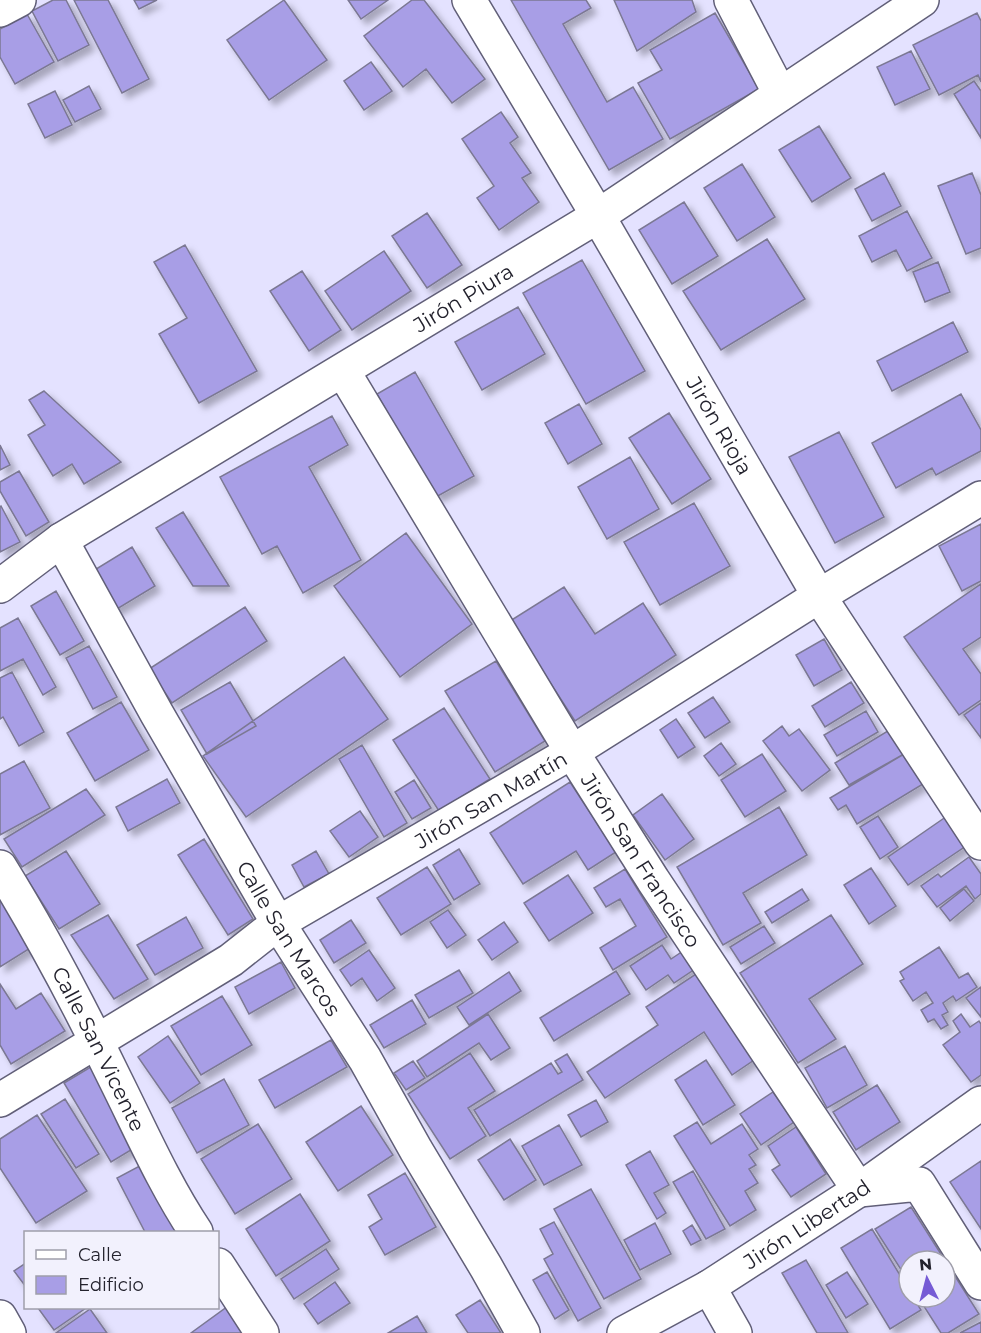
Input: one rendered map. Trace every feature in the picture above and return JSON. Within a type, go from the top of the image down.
[{"type":"street","points":[[0,10],[19,0]]},
{"type":"street","name":"Jirón Rioja","points":[[469,0],[598,216],[819,596],[981,843]]},
{"type":"street","points":[[731,0],[780,94]]},
{"type":"street","name":"Jirón Piura","points":[[0,586],[61,540],[598,216],[922,0]]},
{"type":"street","name":"Jirón San Francisco","points":[[343,371],[572,752],[653,880],[859,1190]]},
{"type":"street","name":"Jirón San Martín","points":[[0,1100],[231,960],[278,923],[572,752],[819,596],[981,498]]},
{"type":"street","name":"Calle San Marcos","points":[[61,540],[157,714],[278,923],[365,1059],[523,1333]]},
{"type":"street","name":"Calle San Vicente","points":[[0,867],[27,910],[96,1041],[176,1202],[195,1231]]},
{"type":"street","name":"Jirón Libertad","points":[[624,1333],[710,1287],[859,1190],[981,1103]]},
{"type":"street","points":[[859,1190],[919,1184],[981,1283]]},
{"type":"street","points":[[219,1267],[262,1333]]},
{"type":"street","points":[[710,1287],[735,1333]]},
{"type":"street","points":[[0,1317],[9,1333]]},
{"type":"building","points":[[53,0],[66,0],[89,45],[58,61],[32,11]]},
{"type":"building","points":[[74,0],[108,0],[149,79],[122,93]]},
{"type":"building","points":[[134,0],[157,0],[139,9]]},
{"type":"building","points":[[284,0],[327,60],[269,100],[227,40]]},
{"type":"building","points":[[348,0],[388,0],[361,19]]},
{"type":"building","points":[[412,0],[424,0],[485,79],[452,103],[426,69],[403,87],[364,36]]},
{"type":"building","points":[[511,0],[586,0],[591,8],[563,24],[607,102],[633,87],[663,139],[609,170]]},
{"type":"building","points":[[614,0],[692,0],[696,12],[637,51]]},
{"type":"building","points":[[715,13],[759,89],[670,139],[638,83],[662,70],[650,50]]},
{"type":"building","points":[[977,13],[981,21],[981,82],[978,75],[939,95],[913,45]]},
{"type":"building","points":[[27,14],[54,62],[15,84],[0,57],[0,29]]},
{"type":"building","points":[[911,51],[930,89],[895,105],[877,67]]},
{"type":"building","points":[[371,62],[392,91],[364,110],[344,81]]},
{"type":"building","points":[[974,81],[981,91],[981,138],[954,94]]},
{"type":"building","points":[[89,86],[101,109],[75,122],[63,100]]},
{"type":"building","points":[[55,91],[72,125],[45,138],[28,104]]},
{"type":"building","points":[[501,112],[518,137],[510,143],[531,173],[522,178],[539,202],[499,230],[477,198],[494,186],[462,139]]},
{"type":"building","points":[[819,126],[851,178],[812,202],[779,150]]},
{"type":"building","points":[[742,164],[775,217],[737,241],[704,188]]},
{"type":"building","points":[[884,173],[901,206],[872,221],[855,189]]},
{"type":"building","points":[[972,173],[981,195],[981,248],[966,254],[938,186]]},
{"type":"building","points":[[684,202],[718,256],[672,284],[639,230]]},
{"type":"building","points":[[907,211],[932,258],[907,271],[896,250],[872,262],[859,236]]},
{"type":"building","points":[[427,213],[462,265],[427,288],[392,236]]},
{"type":"building","points":[[767,239],[805,299],[721,350],[683,291]]},
{"type":"building","points":[[185,245],[257,371],[199,403],[159,334],[187,318],[154,262]]},
{"type":"building","points":[[384,251],[411,291],[352,330],[325,291]]},
{"type":"building","points":[[582,260],[645,371],[586,404],[523,293]]},
{"type":"building","points":[[938,262],[950,292],[925,302],[913,272]]},
{"type":"building","points":[[302,271],[341,330],[309,351],[270,291]]},
{"type":"building","points":[[518,307],[545,354],[482,390],[455,342]]},
{"type":"building","points":[[953,322],[968,352],[892,391],[877,361]]},
{"type":"building","points":[[415,372],[474,476],[436,497],[377,394]]},
{"type":"building","points":[[44,391],[121,462],[84,484],[72,464],[53,476],[28,435],[45,425],[29,400]]},
{"type":"building","points":[[961,394],[981,430],[981,451],[936,475],[932,468],[896,488],[872,443]]},
{"type":"building","points":[[579,404],[602,444],[568,464],[545,423]]},
{"type":"building","points":[[669,413],[711,479],[672,504],[629,438]]},
{"type":"building","points":[[332,416],[348,445],[309,467],[361,560],[303,593],[277,546],[262,554],[220,477]]},
{"type":"building","points":[[839,432],[884,517],[835,543],[789,457]]},
{"type":"building","points":[[0,445],[10,465],[0,470]]},
{"type":"building","points":[[630,457],[659,509],[607,539],[578,487]]},
{"type":"building","points":[[19,471],[49,522],[26,536],[0,491],[0,482]]},
{"type":"building","points":[[694,503],[730,566],[660,605],[624,542]]},
{"type":"building","points":[[0,507],[20,542],[0,552]]},
{"type":"building","points":[[183,512],[229,586],[193,586],[156,528]]},
{"type":"building","points":[[981,524],[981,581],[962,591],[939,546]]},
{"type":"building","points":[[406,533],[472,624],[400,677],[334,586]]},
{"type":"building","points":[[132,547],[155,586],[112,612],[88,574]]},
{"type":"building","points":[[981,584],[981,637],[963,649],[981,674],[981,700],[959,715],[904,637]]},
{"type":"building","points":[[564,587],[595,634],[643,603],[676,655],[575,721],[510,621]]},
{"type":"building","points":[[56,591],[84,641],[60,655],[31,606]]},
{"type":"building","points":[[245,607],[267,641],[172,703],[149,669]]},
{"type":"building","points":[[18,618],[56,687],[43,695],[23,659],[0,671],[0,628]]},
{"type":"building","points":[[824,639],[842,670],[814,686],[796,655]]},
{"type":"building","points":[[89,646],[117,697],[93,709],[66,658]]},
{"type":"building","points":[[344,657],[388,719],[246,817],[203,756]]},
{"type":"building","points":[[496,661],[545,741],[495,772],[445,691]]},
{"type":"building","points":[[12,672],[44,732],[19,746],[3,717],[0,719],[0,678]]},
{"type":"building","points":[[230,682],[256,726],[207,754],[181,710]]},
{"type":"building","points":[[851,682],[864,703],[825,727],[812,706]]},
{"type":"building","points":[[713,697],[730,722],[705,738],[688,713]]},
{"type":"building","points":[[121,702],[149,750],[95,781],[67,733]]},
{"type":"building","points":[[981,703],[981,738],[964,715]]},
{"type":"building","points":[[444,708],[490,779],[439,811],[393,740]]},
{"type":"building","points":[[866,711],[878,732],[837,756],[824,735]]},
{"type":"building","points":[[676,719],[695,747],[678,758],[660,730]]},
{"type":"building","points":[[782,726],[789,736],[799,729],[830,770],[802,791],[763,741]]},
{"type":"building","points":[[891,729],[904,754],[849,785],[835,763]]},
{"type":"building","points":[[721,743],[736,764],[719,776],[704,756]]},
{"type":"building","points":[[362,745],[407,823],[384,837],[339,759]]},
{"type":"building","points":[[762,754],[786,791],[745,817],[721,780]]},
{"type":"building","points":[[904,754],[923,784],[857,824],[846,805],[838,810],[830,798]]},
{"type":"building","points":[[24,761],[50,808],[0,835],[0,774]]},
{"type":"building","points":[[167,779],[180,803],[128,831],[116,807]]},
{"type":"building","points":[[414,780],[431,808],[412,819],[395,792]]},
{"type":"building","points":[[570,782],[616,852],[588,870],[576,851],[523,884],[490,833]]},
{"type":"building","points":[[86,789],[105,815],[22,867],[4,839]]},
{"type":"building","points":[[662,794],[694,839],[665,860],[633,815]]},
{"type":"building","points":[[779,807],[807,855],[743,893],[761,923],[723,945],[677,867]]},
{"type":"building","points":[[360,811],[378,837],[349,857],[330,831]]},
{"type":"building","points":[[950,814],[966,846],[908,885],[888,857]]},
{"type":"building","points":[[878,816],[898,847],[880,859],[860,827]]},
{"type":"building","points":[[204,839],[253,919],[228,935],[178,855]]},
{"type":"building","points":[[459,849],[480,884],[454,900],[433,865]]},
{"type":"building","points":[[66,851],[100,904],[59,929],[25,876]]},
{"type":"building","points":[[316,851],[329,874],[304,887],[292,865]]},
{"type":"building","points":[[969,857],[981,874],[981,894],[975,899],[966,886],[937,907],[921,886],[938,874],[941,877]]},
{"type":"building","points":[[427,867],[451,904],[401,935],[377,898]]},
{"type":"building","points":[[871,868],[896,906],[869,924],[844,885]]},
{"type":"building","points":[[625,869],[667,937],[613,970],[600,948],[636,926],[620,899],[606,907],[594,888]]},
{"type":"building","points":[[568,875],[593,913],[549,941],[524,903]]},
{"type":"building","points":[[802,889],[809,900],[772,923],[765,912]]},
{"type":"building","points":[[964,889],[974,901],[950,921],[940,908]]},
{"type":"building","points":[[0,895],[32,947],[0,967]]},
{"type":"building","points":[[448,910],[466,935],[447,948],[430,922]]},
{"type":"building","points":[[108,915],[148,979],[114,999],[71,935]]},
{"type":"building","points":[[831,915],[863,964],[809,999],[836,1039],[798,1063],[740,973]]},
{"type":"building","points":[[186,917],[203,948],[155,975],[137,945]]},
{"type":"building","points":[[351,920],[366,943],[334,963],[320,940]]},
{"type":"building","points":[[504,922],[518,942],[492,960],[478,940]]},
{"type":"building","points":[[764,926],[775,943],[741,964],[730,947]]},
{"type":"building","points":[[662,945],[671,959],[686,949],[698,967],[674,983],[668,975],[646,990],[630,966]]},
{"type":"building","points":[[939,947],[959,978],[968,973],[977,987],[956,1001],[953,996],[943,1003],[948,1012],[942,1015],[948,1025],[941,1029],[934,1019],[928,1022],[921,1010],[933,1003],[926,992],[913,1001],[900,981],[904,979],[900,972]]},
{"type":"building","points":[[369,950],[395,988],[377,1001],[362,978],[351,986],[340,970]]},
{"type":"building","points":[[281,962],[295,988],[249,1014],[235,987]]},
{"type":"building","points":[[459,970],[473,993],[429,1018],[415,995]]},
{"type":"building","points":[[702,970],[760,1056],[732,1075],[704,1032],[605,1098],[587,1072],[658,1025],[646,1007]]},
{"type":"building","points":[[616,971],[630,994],[554,1041],[540,1018]]},
{"type":"building","points":[[509,972],[521,991],[469,1025],[457,1007]]},
{"type":"building","points":[[0,984],[16,1009],[41,993],[65,1031],[11,1064],[0,1045]]},
{"type":"building","points":[[981,987],[981,1017],[966,998]]},
{"type":"building","points":[[222,996],[252,1045],[201,1075],[171,1026]]},
{"type":"building","points":[[412,1000],[426,1024],[384,1048],[370,1025]]},
{"type":"building","points":[[488,1014],[510,1048],[491,1060],[479,1043],[427,1077],[417,1061]]},
{"type":"building","points":[[961,1014],[970,1027],[979,1021],[981,1024],[981,1075],[971,1082],[943,1045],[960,1032],[953,1021]]},
{"type":"building","points":[[168,1036],[200,1083],[170,1103],[138,1057]]},
{"type":"building","points":[[331,1040],[347,1067],[275,1108],[259,1080]]},
{"type":"building","points":[[845,1046],[867,1085],[827,1108],[805,1068]]},
{"type":"building","points":[[470,1053],[495,1091],[468,1108],[486,1136],[450,1159],[408,1094]]},
{"type":"building","points":[[567,1054],[583,1080],[490,1136],[474,1110],[551,1063],[558,1074],[562,1072],[555,1061]]},
{"type":"building","points":[[706,1060],[735,1105],[703,1125],[675,1080]]},
{"type":"building","points":[[413,1061],[425,1078],[406,1090],[394,1073]]},
{"type":"building","points":[[94,1065],[141,1144],[111,1162],[64,1083]]},
{"type":"building","points":[[224,1079],[249,1125],[197,1153],[172,1108]]},
{"type":"building","points":[[877,1085],[900,1122],[856,1150],[833,1112]]},
{"type":"building","points":[[773,1092],[794,1122],[761,1145],[740,1114]]},
{"type":"building","points":[[65,1099],[99,1154],[76,1168],[41,1114]]},
{"type":"building","points":[[596,1100],[608,1122],[581,1137],[568,1115]]},
{"type":"building","points":[[361,1106],[393,1155],[338,1191],[306,1142]]},
{"type":"building","points":[[37,1115],[87,1191],[36,1223],[0,1168],[0,1139]]},
{"type":"building","points":[[697,1122],[711,1144],[742,1124],[758,1149],[749,1155],[756,1165],[749,1169],[758,1183],[745,1191],[756,1210],[730,1226],[674,1136]]},
{"type":"building","points":[[258,1124],[292,1179],[235,1214],[201,1159]]},
{"type":"building","points":[[559,1125],[582,1165],[544,1185],[522,1146]]},
{"type":"building","points":[[796,1127],[826,1174],[791,1197],[772,1170],[780,1165],[768,1146]]},
{"type":"building","points":[[510,1139],[536,1180],[504,1200],[478,1160]]},
{"type":"building","points":[[650,1151],[669,1185],[654,1193],[666,1213],[657,1219],[626,1165]]},
{"type":"building","points":[[149,1161],[186,1231],[144,1231],[117,1178]]},
{"type":"building","points":[[981,1161],[981,1229],[950,1182]]},
{"type":"building","points":[[693,1171],[725,1229],[706,1239],[673,1182]]},
{"type":"building","points":[[405,1173],[436,1227],[385,1255],[369,1227],[382,1219],[368,1195]]},
{"type":"building","points":[[591,1189],[641,1279],[604,1299],[554,1209]]},
{"type":"building","points":[[300,1194],[330,1241],[276,1276],[246,1229]]},
{"type":"building","points":[[911,1207],[938,1249],[897,1249],[897,1263],[875,1229]]},
{"type":"building","points":[[554,1222],[601,1308],[578,1321],[544,1259],[553,1254],[540,1229]]},
{"type":"building","points":[[655,1223],[671,1254],[640,1270],[624,1240]]},
{"type":"building","points":[[692,1225],[701,1240],[691,1245],[683,1231]]},
{"type":"building","points":[[872,1229],[897,1270],[897,1309],[921,1310],[890,1329],[841,1248]]},
{"type":"building","points":[[326,1249],[339,1269],[294,1299],[281,1279]]},
{"type":"building","points":[[806,1260],[848,1333],[817,1333],[782,1273]]},
{"type":"building","points":[[24,1264],[24,1284],[14,1271]]},
{"type":"building","points":[[547,1272],[569,1310],[555,1319],[533,1280]]},
{"type":"building","points":[[847,1272],[868,1304],[846,1318],[826,1285]]},
{"type":"building","points":[[957,1279],[979,1314],[948,1333],[941,1333],[926,1309],[957,1309]]},
{"type":"building","points":[[335,1282],[350,1303],[318,1324],[304,1304]]},
{"type":"building","points":[[480,1300],[501,1333],[468,1333],[456,1315]]},
{"type":"building","points":[[231,1304],[243,1333],[191,1333]]},
{"type":"building","points":[[39,1309],[85,1309],[54,1330]]},
{"type":"building","points":[[90,1309],[107,1333],[56,1333]]},
{"type":"building","points":[[417,1316],[427,1333],[388,1333]]},
{"type":"building","points":[[981,1322],[981,1333],[960,1333]]}]
